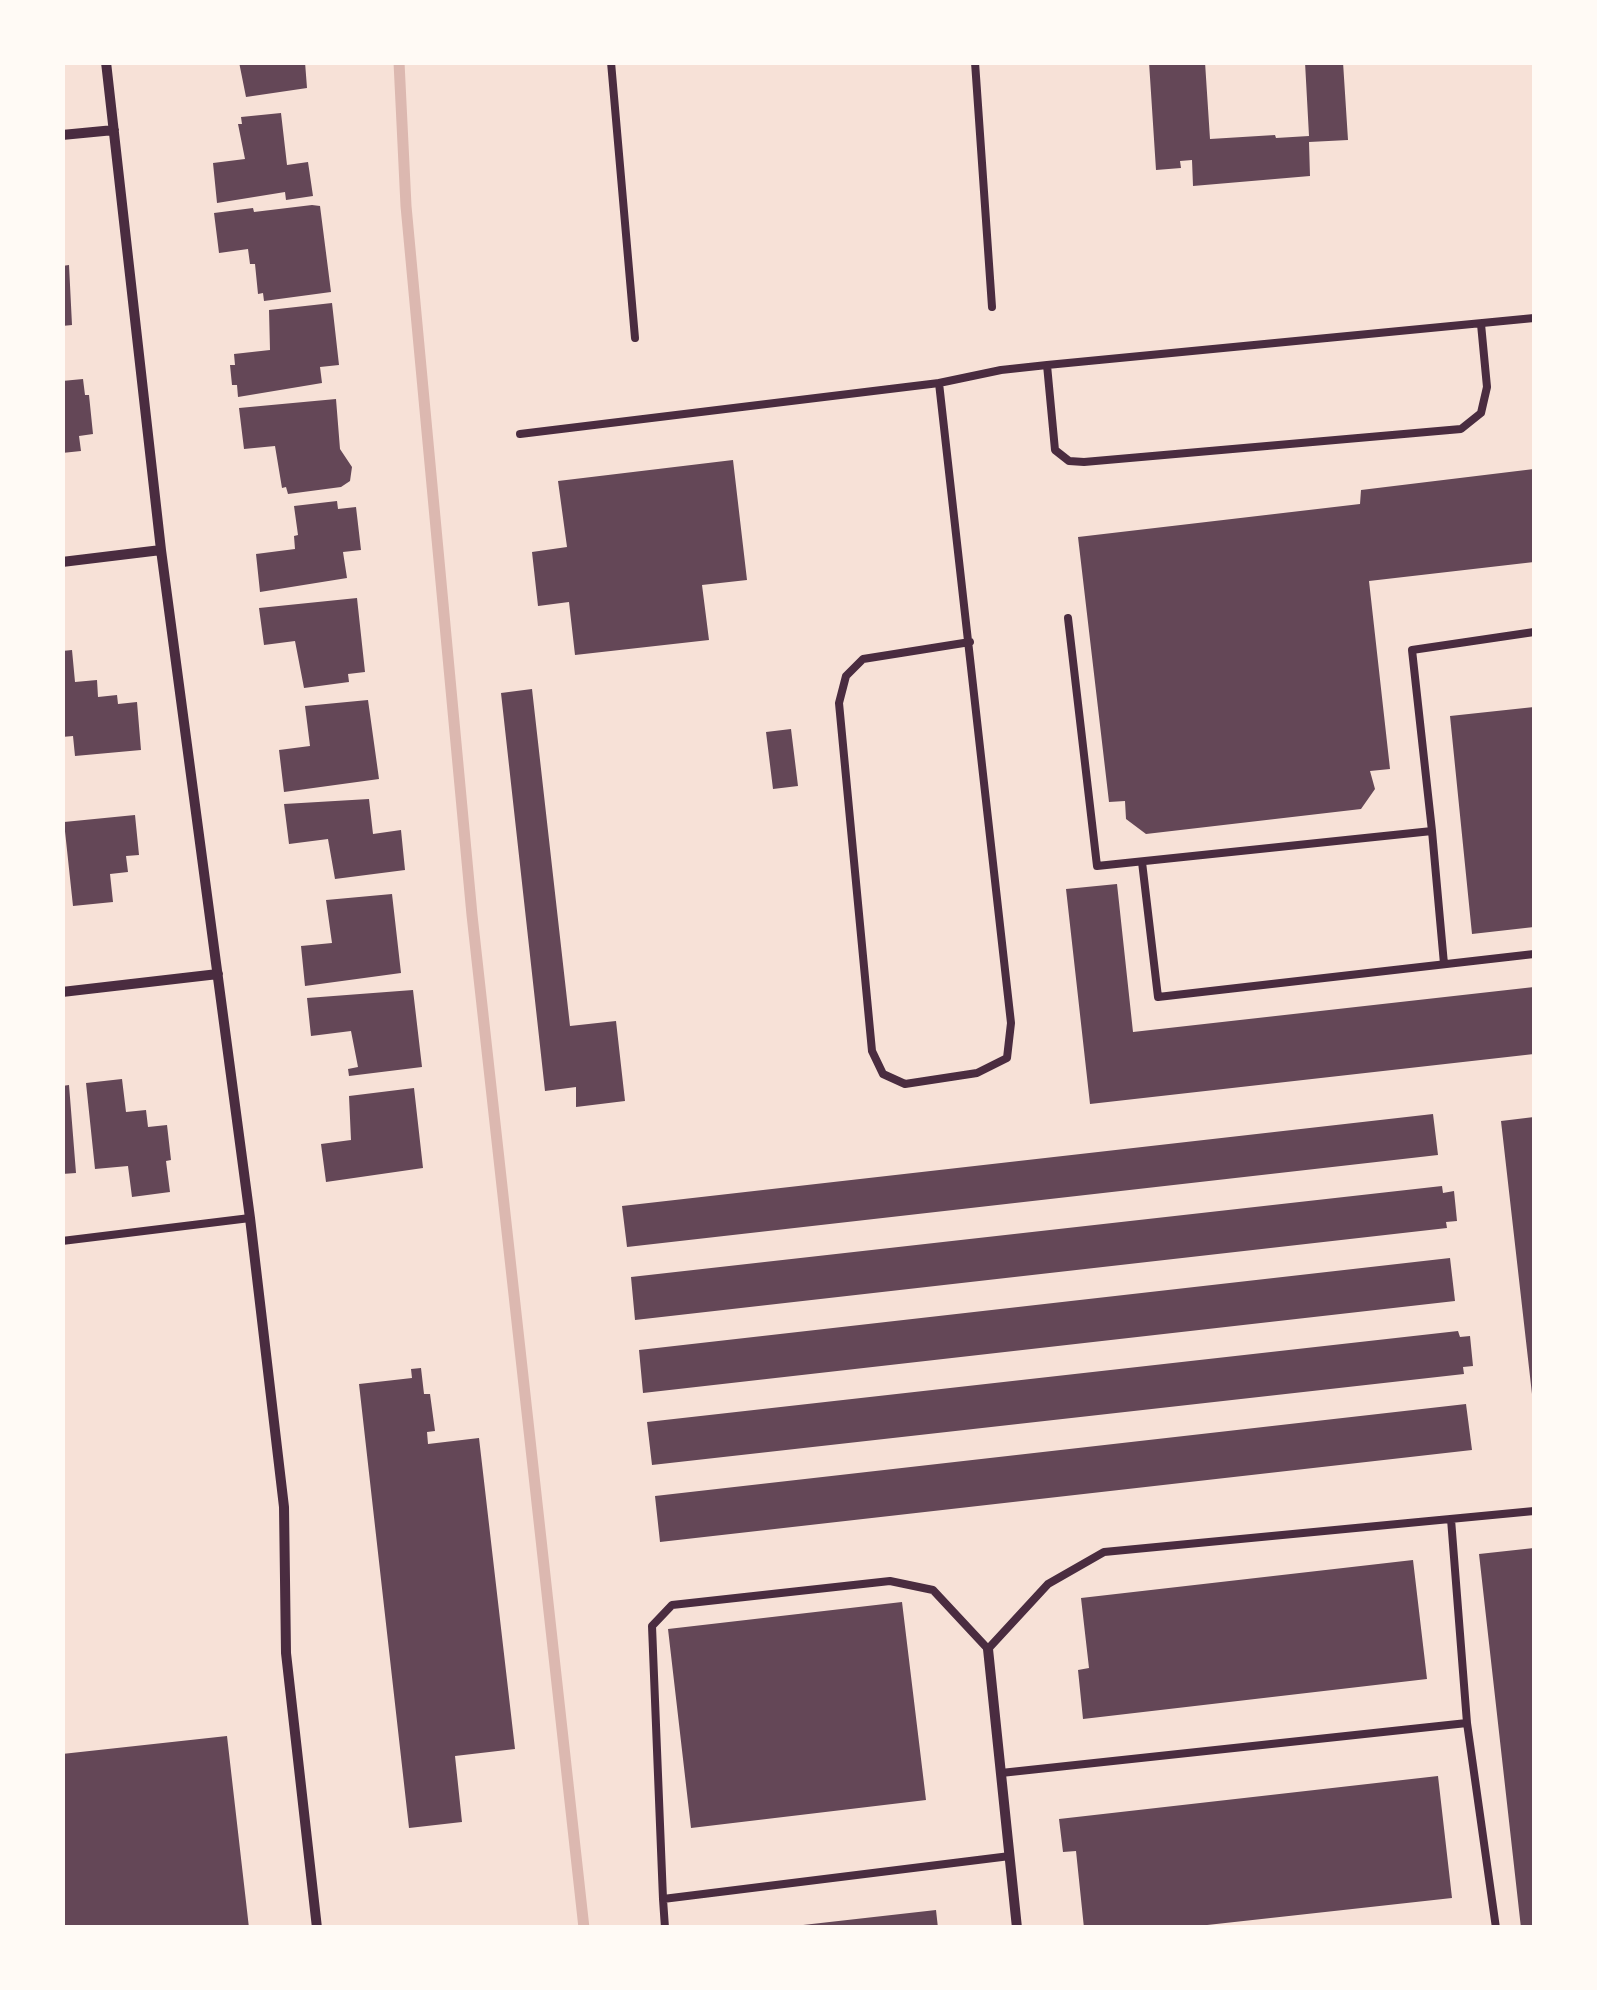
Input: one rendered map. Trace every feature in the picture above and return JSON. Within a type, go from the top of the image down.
[{"type":"street","points":[[106,62],[162,550],[284,1507],[286,1653],[317,1928]]},
{"type":"street","points":[[62,135],[114,130]]},
{"type":"street","points":[[62,562],[162,550]]},
{"type":"street","points":[[62,992],[218,974]]},
{"type":"street","points":[[988,1649],[1017,1928]]},
{"type":"lane","points":[[611,62],[635,338]]},
{"type":"lane","points":[[975,62],[992,307]]},
{"type":"lane","points":[[520,434],[939,382],[1001,370],[1534,318]]},
{"type":"lane","points":[[1046,365],[1055,450],[1069,460],[1084,462],[1461,429],[1481,414],[1486,386],[1481,324]]},
{"type":"lane","points":[[939,382],[970,642],[1011,1023],[1006,1058],[977,1073],[905,1084],[882,1074],[872,1051],[840,703],[846,676],[864,659],[970,642]]},
{"type":"lane","points":[[1068,618],[1097,866],[1432,831]]},
{"type":"lane","points":[[1444,964],[1412,650],[1534,632]]},
{"type":"lane","points":[[1142,862],[1158,997],[1534,954]]},
{"type":"lane","points":[[62,1240],[250,1218]]},
{"type":"lane","points":[[665,1928],[652,1626],[672,1604],[890,1581],[934,1590],[988,1649],[1048,1584],[1104,1552],[1534,1511]]},
{"type":"lane","points":[[1451,1520],[1467,1724],[1496,1928]]},
{"type":"lane","points":[[1001,1773],[1467,1724]]},
{"type":"lane","points":[[663,1899],[1010,1856]]},
{"type":"building","points":[[239,62],[305,62],[307,88],[246,97]]},
{"type":"building","points":[[1149,62],[1205,62],[1210,139],[1309,136],[1305,62],[1343,62],[1348,140],[1309,142],[1310,176],[1193,186],[1192,160],[1180,161],[1181,168],[1156,170]]},
{"type":"building","points":[[281,113],[287,165],[308,162],[313,196],[286,200],[285,192],[217,203],[213,163],[245,159],[238,124],[242,124],[241,117]]},
{"type":"building","points":[[320,206],[331,292],[264,301],[263,293],[258,294],[255,264],[250,264],[248,249],[219,253],[214,213]]},
{"type":"building","points":[[69,265],[72,325],[62,326],[62,266]]},
{"type":"building","points":[[332,303],[339,365],[320,367],[322,383],[238,397],[230,365],[235,365],[234,354],[270,350],[269,310]]},
{"type":"building","points":[[83,379],[85,395],[89,395],[93,434],[79,436],[81,451],[62,453],[62,381]]},
{"type":"building","points":[[336,399],[340,449],[352,467],[350,481],[341,487],[288,494],[286,487],[282,488],[275,446],[244,449],[239,408]]},
{"type":"building","points":[[733,460],[747,580],[702,585],[709,640],[575,655],[569,602],[538,606],[532,552],[567,547],[558,481]]},
{"type":"building","points":[[1534,469],[1534,562],[1369,581],[1390,769],[1370,771],[1375,789],[1361,809],[1146,834],[1126,819],[1125,801],[1109,802],[1078,537],[1360,504],[1361,490]]},
{"type":"building","points":[[337,501],[338,509],[356,507],[361,550],[343,552],[347,578],[260,592],[256,554],[295,549],[294,536],[298,535],[294,506]]},
{"type":"building","points":[[357,598],[365,672],[348,674],[349,682],[304,688],[295,641],[264,645],[259,608]]},
{"type":"building","points":[[72,650],[75,682],[97,680],[98,697],[117,695],[118,704],[137,702],[141,750],[75,756],[73,736],[62,737],[62,651]]},
{"type":"building","points":[[532,689],[570,1026],[616,1021],[625,1101],[576,1107],[576,1087],[545,1091],[501,693]]},
{"type":"building","points":[[368,700],[379,779],[284,792],[279,750],[310,746],[305,706]]},
{"type":"building","points":[[1534,707],[1534,927],[1472,934],[1450,716]]},
{"type":"building","points":[[791,729],[798,786],[773,789],[766,732]]},
{"type":"building","points":[[369,799],[373,834],[401,830],[405,870],[335,879],[328,839],[289,844],[284,804]]},
{"type":"building","points":[[135,815],[139,855],[126,856],[128,872],[110,874],[113,902],[73,906],[64,822]]},
{"type":"building","points":[[1117,884],[1133,1032],[1534,987],[1534,1054],[1090,1104],[1066,889]]},
{"type":"building","points":[[392,894],[401,973],[305,986],[301,946],[332,943],[326,900]]},
{"type":"building","points":[[413,990],[422,1067],[349,1076],[348,1069],[358,1067],[351,1031],[311,1036],[307,998]]},
{"type":"building","points":[[122,1079],[126,1112],[146,1110],[148,1127],[167,1125],[170,1192],[132,1197],[128,1166],[95,1169],[86,1083]]},
{"type":"building","points":[[69,1085],[76,1173],[62,1174],[62,1086]]},
{"type":"building","points":[[414,1088],[423,1168],[326,1182],[321,1144],[351,1140],[349,1096]]},
{"type":"building","points":[[1433,1114],[1438,1155],[627,1247],[622,1206]]},
{"type":"building","points":[[1534,1117],[1534,1394],[1532,1394],[1501,1121]]},
{"type":"building","points":[[1442,1186],[1443,1193],[1454,1191],[1457,1221],[1446,1222],[1447,1228],[635,1320],[631,1277]]},
{"type":"building","points":[[1450,1258],[1455,1301],[643,1393],[639,1350]]},
{"type":"building","points":[[1458,1331],[1460,1337],[1470,1336],[1473,1366],[1463,1367],[1464,1374],[652,1465],[647,1422]]},
{"type":"building","points":[[421,1368],[424,1394],[430,1394],[435,1431],[427,1432],[428,1444],[479,1438],[515,1749],[455,1756],[462,1822],[409,1828],[359,1384],[412,1378],[411,1369]]},
{"type":"building","points":[[1466,1404],[1472,1450],[660,1542],[655,1496]]},
{"type":"building","points":[[1534,1548],[1534,1928],[1521,1928],[1479,1554]]},
{"type":"building","points":[[1413,1560],[1427,1679],[1083,1719],[1078,1670],[1089,1668],[1081,1598]]},
{"type":"building","points":[[902,1602],[926,1800],[691,1828],[668,1629]]},
{"type":"building","points":[[227,1736],[249,1928],[62,1928],[62,1754]]},
{"type":"building","points":[[1438,1776],[1452,1898],[1180,1928],[1084,1928],[1076,1851],[1063,1852],[1059,1819]]},
{"type":"building","points":[[936,1910],[938,1928],[803,1928],[803,1925]]},
{"type":"waterway","points":[[399,62],[406,206],[472,915],[584,1928]]}]
